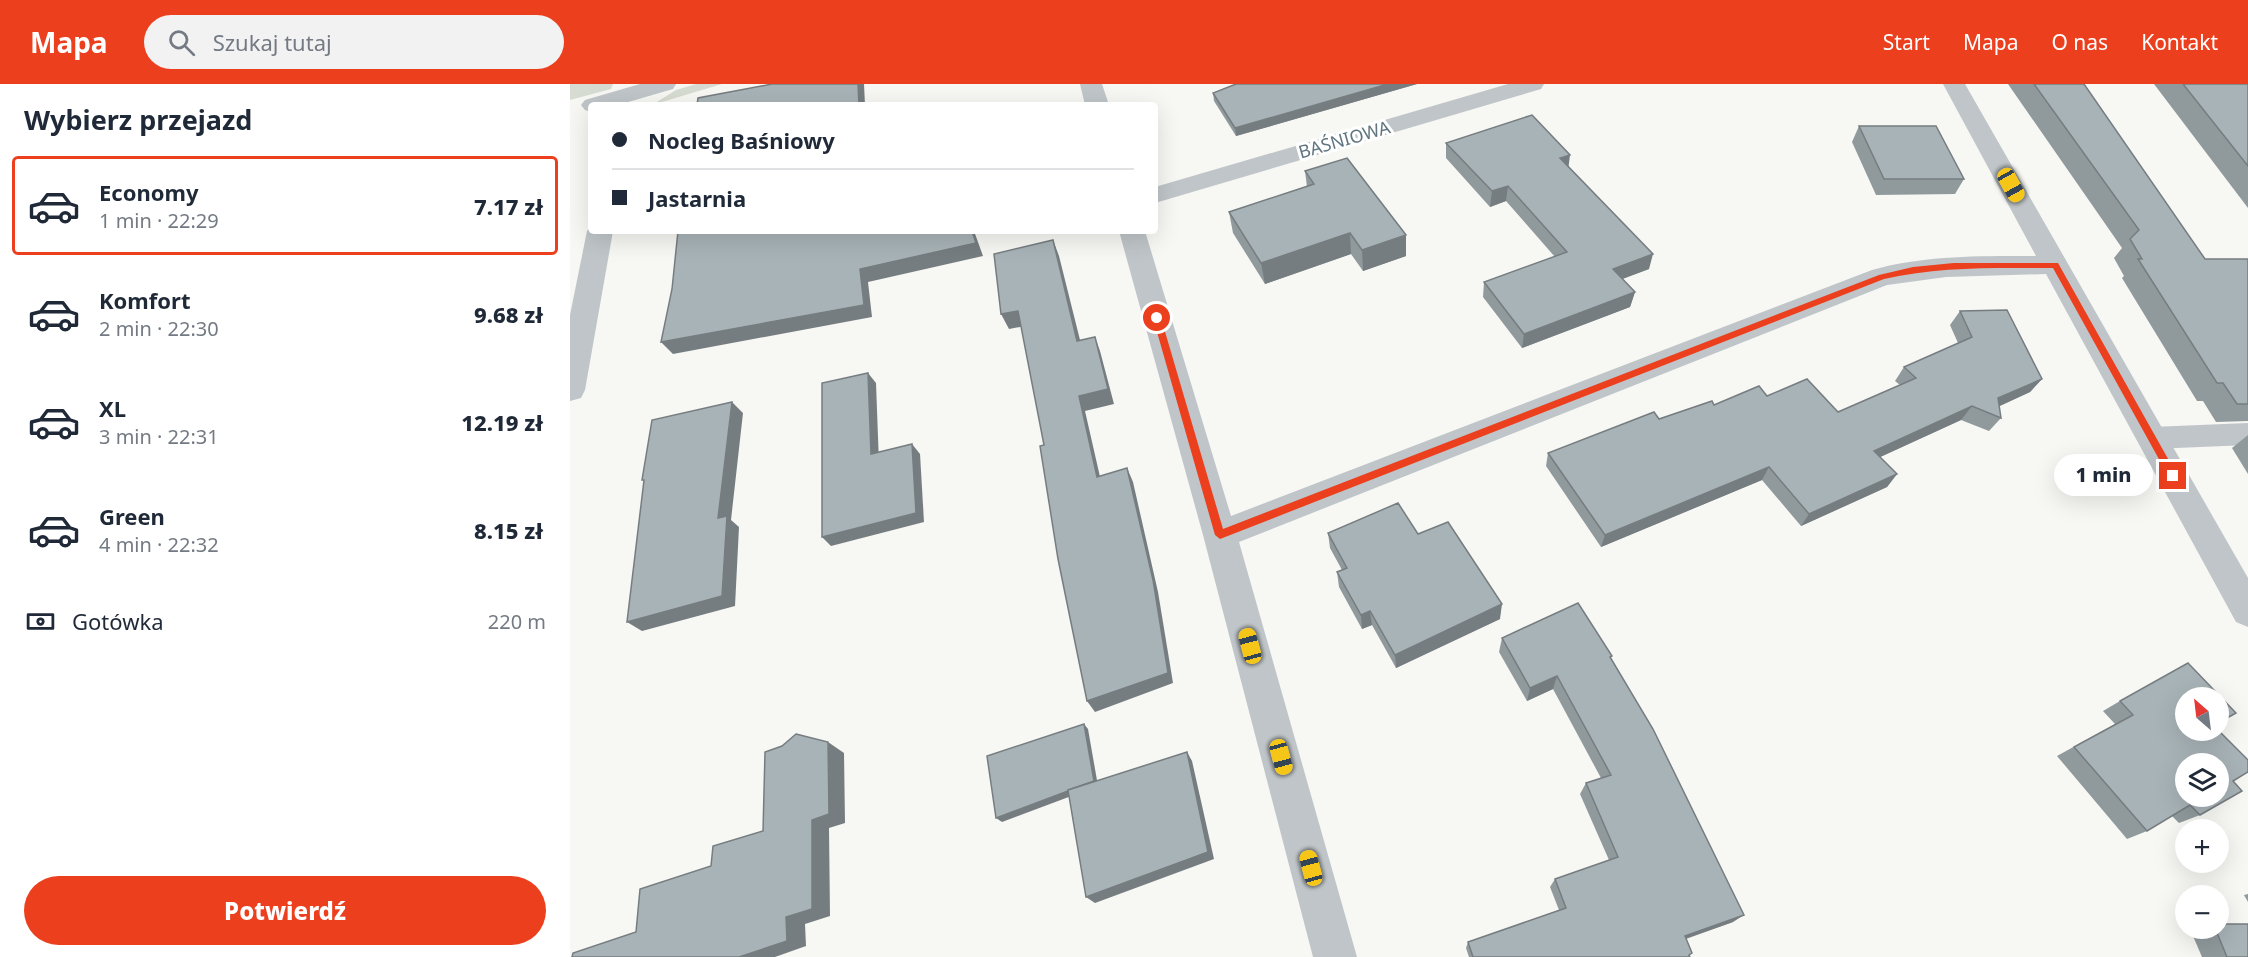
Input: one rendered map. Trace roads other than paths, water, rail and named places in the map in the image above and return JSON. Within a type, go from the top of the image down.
[{"type":"street","points":[[625,100],[665,84]]},
{"type":"street","points":[[1091,84],[1095,102]]},
{"type":"street","name":"BAŚNIOWA","points":[[1158,194],[1533,84]]},
{"type":"street","points":[[1954,84],[2248,611]]},
{"type":"street","points":[[570,111],[588,106]]},
{"type":"street","points":[[570,390],[599,234]]},
{"type":"street","points":[[1133,234],[1220,535],[1335,957]]},
{"type":"street","points":[[1220,535],[1882,277],[1913,270],[1954,266],[2055,265]]},
{"type":"lane","points":[[2152,438],[2248,434]]}]
